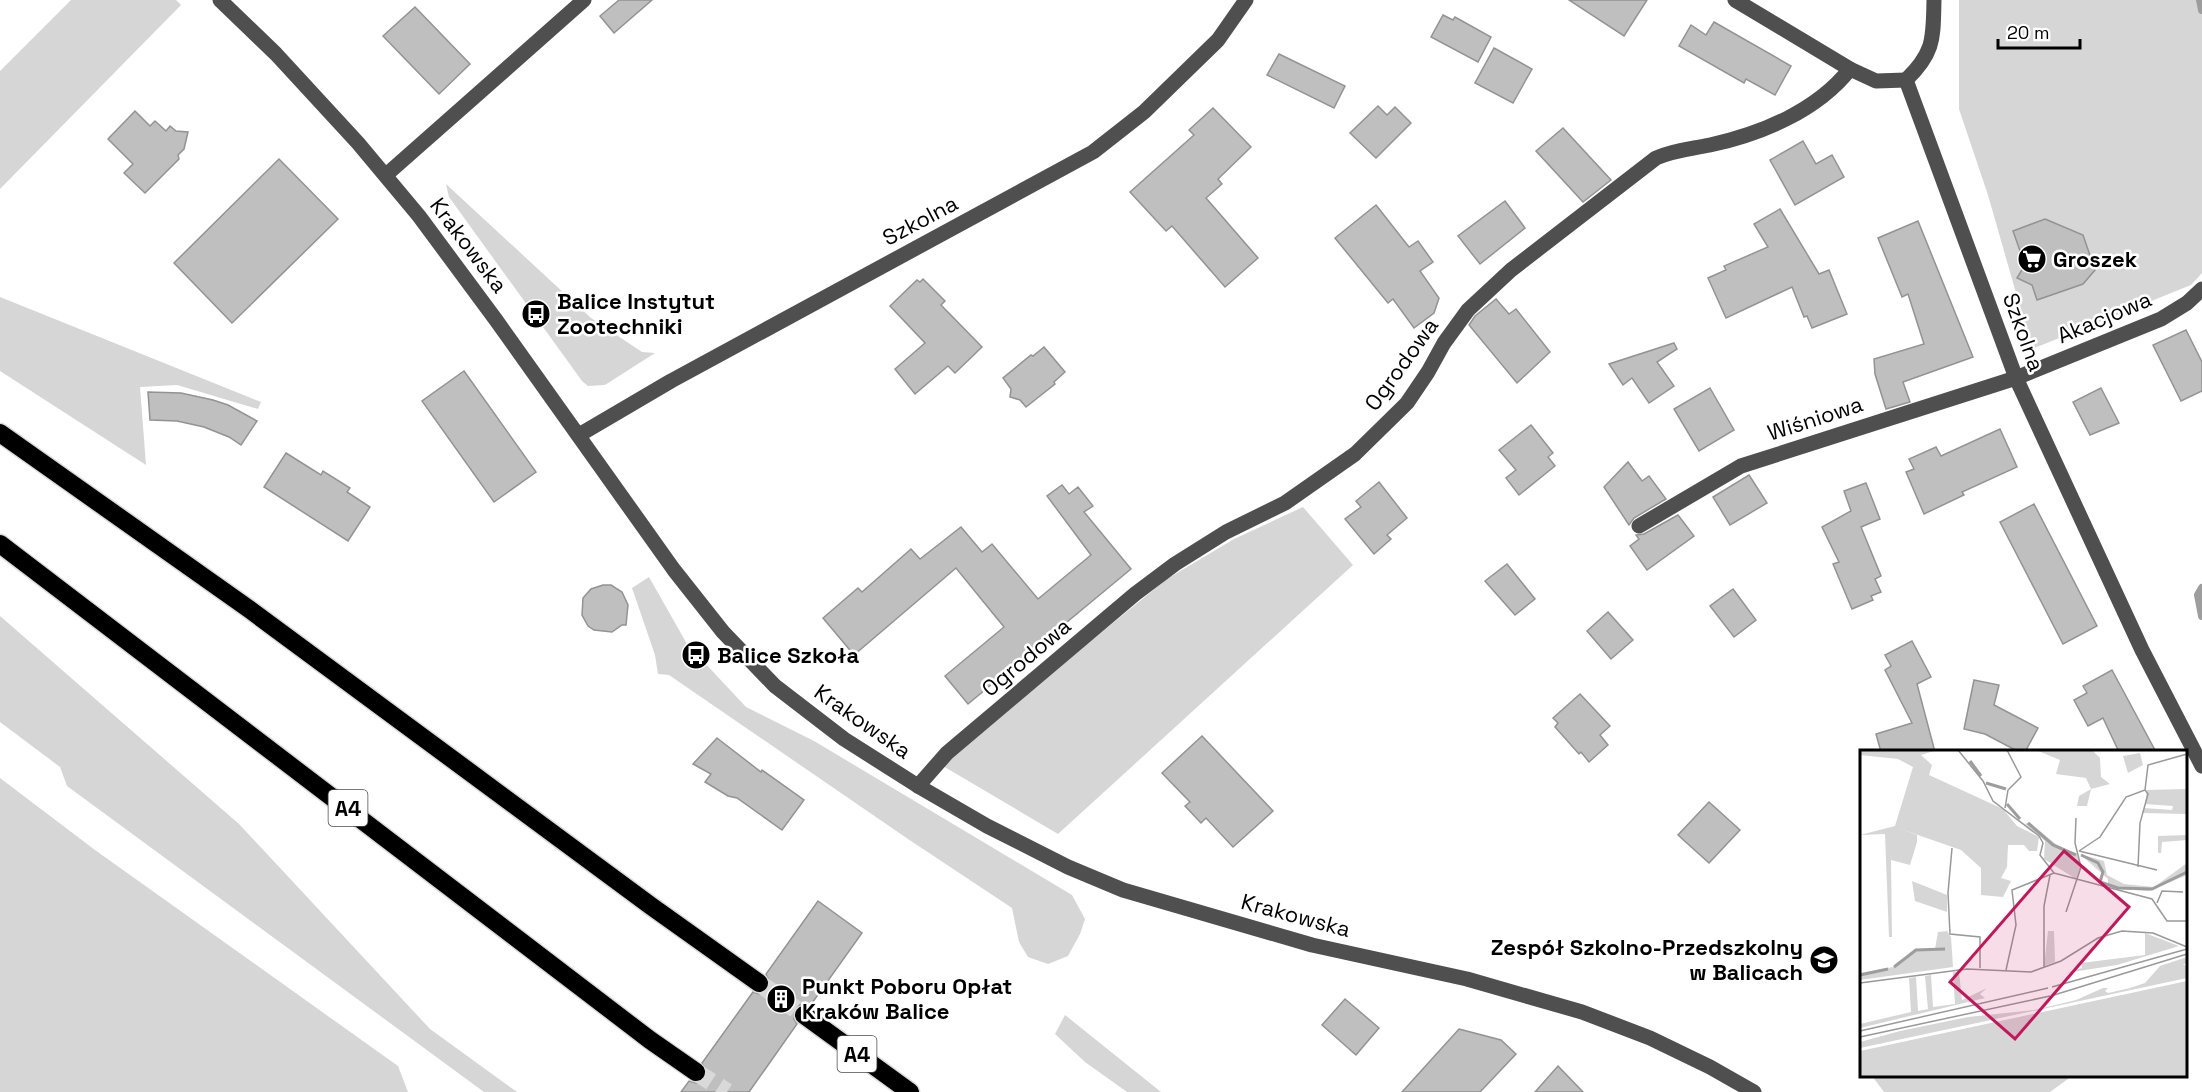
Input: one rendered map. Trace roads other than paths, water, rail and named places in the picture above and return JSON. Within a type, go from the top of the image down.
[{"type":"highway","points":[[0,433],[249,609],[759,983]]},
{"type":"highway","name":"A4","points":[[0,544],[650,1040],[696,1072]]},
{"type":"highway","name":"A4","points":[[804,1015],[910,1092]]},
{"type":"street","name":"Krakowska","points":[[220,0],[276,54],[386,175],[444,248],[691,593],[752,665],[775,686],[844,739],[918,786],[1026,848],[1123,890],[1312,945],[1467,979],[1582,1012],[1650,1038],[1710,1067],[1754,1092]]},
{"type":"street","points":[[386,175],[584,0]]},
{"type":"street","name":"Szkolna","points":[[579,435],[670,381],[1093,152],[1144,112],[1218,40],[1246,0]]},
{"type":"street","points":[[1735,0],[1850,69],[1876,81],[1906,80],[1923,64],[1933,38],[1934,0]]},
{"type":"street","name":"Ogrodowa","points":[[918,786],[946,753],[1135,594],[1175,564],[1226,532],[1285,503],[1355,454],[1407,402],[1468,310],[1510,270],[1656,158],[1671,152],[1708,146],[1765,130],[1802,110],[1830,91],[1850,69]]},
{"type":"street","name":"Szkolna","points":[[1906,80],[2016,378],[2142,650],[2202,766]]},
{"type":"street","name":"Akacjowa","points":[[2016,378],[2161,319],[2187,303],[2202,289]]},
{"type":"street","name":"Wiśniowa","points":[[1639,526],[1741,466],[2016,378]]},
{"type":"waterway","points":[[2200,0],[2202,10]]},
{"type":"waterway","points":[[2202,588],[2198,595],[2202,616]]},
{"type":"tunnel","points":[[759,983],[804,1015]]},
{"type":"tunnel","points":[[696,1072],[727,1092]]},
{"type":"place","name":"Groszek","points":[[2032,259]]},
{"type":"place","name":"Balice Instytut Zootechniki","points":[[536,314]]},
{"type":"place","name":"Balice Szkoła","points":[[696,655]]},
{"type":"place","name":"Zespół Szkolno-Przedszkolny w Balicach","points":[[1824,960]]},
{"type":"place","name":"Punkt Poboru Opłat Kraków Balice","points":[[781,999]]}]
